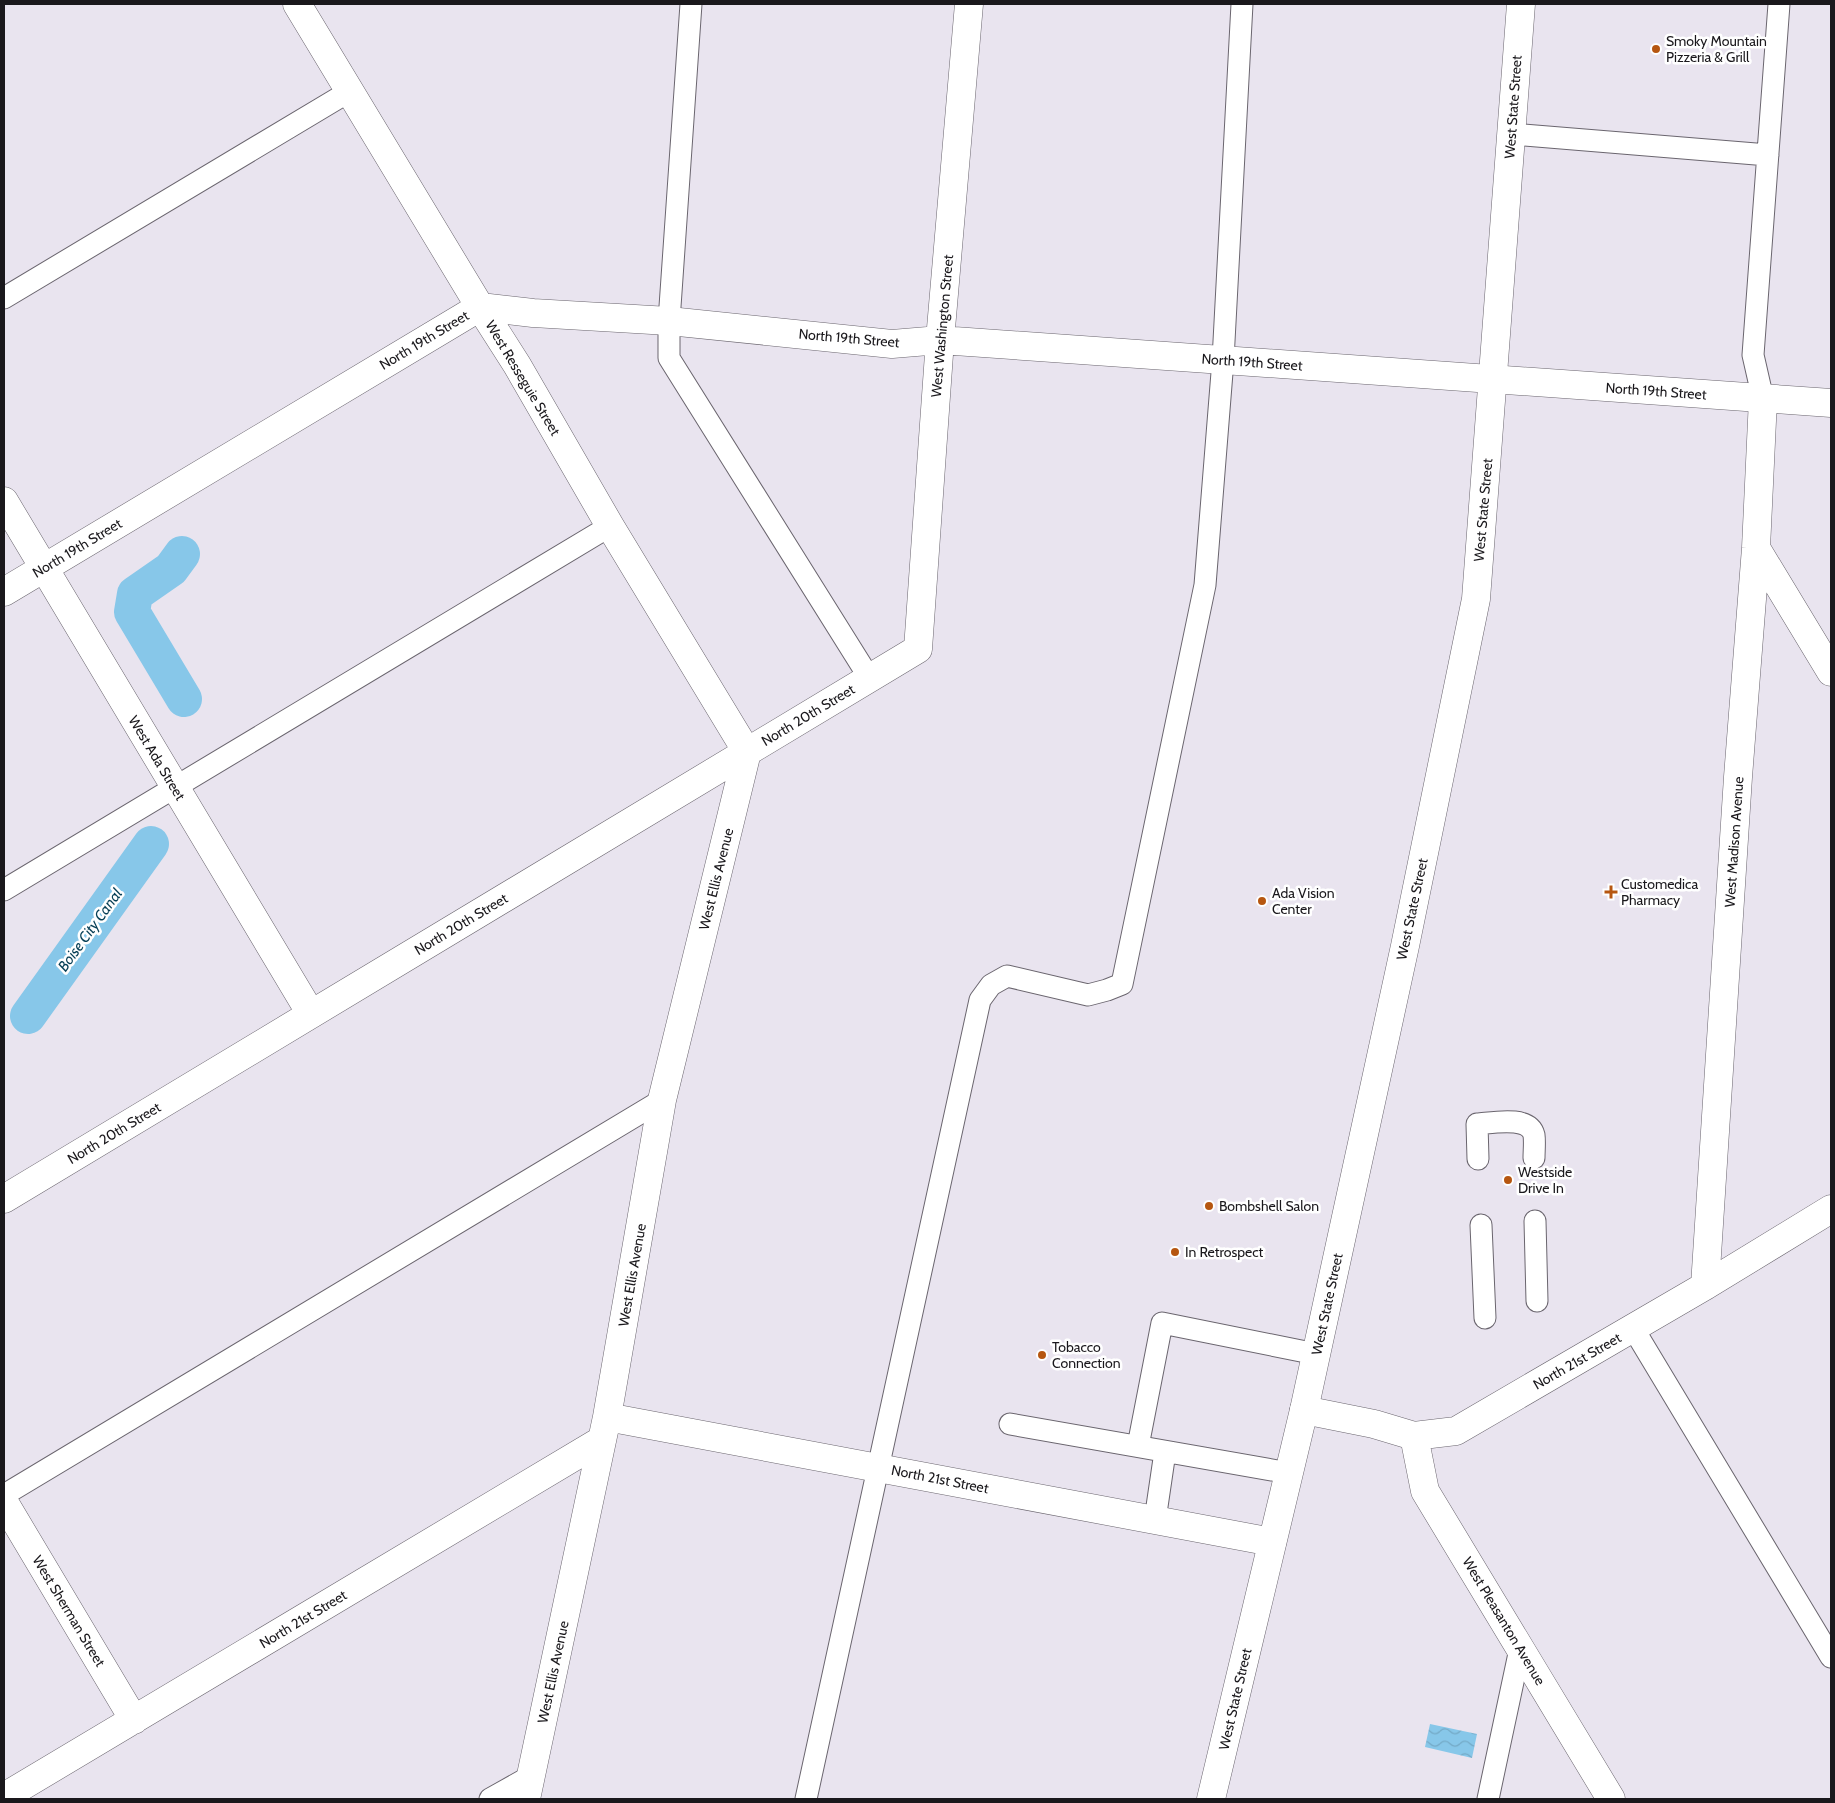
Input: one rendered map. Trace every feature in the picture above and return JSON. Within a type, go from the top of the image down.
[{"type":"street","name":"West Resseguie Street","points":[[297,4],[516,365],[610,526],[747,752]]},
{"type":"street","name":"West Washington Street","points":[[918,649],[940,340],[969,4]]},
{"type":"street","name":"West State Street","points":[[1211,1799],[1304,1410],[1406,937],[1476,599],[1521,4]]},
{"type":"street","name":"North 19th Street","points":[[4,592],[480,307],[669,321],[892,344],[940,340],[1831,403]]},
{"type":"street","name":"West Madison Avenue","points":[[1705,1286],[1738,777],[1756,548],[1763,399]]},
{"type":"street","name":"West Ada Street","points":[[4,501],[311,1014]]},
{"type":"street","points":[[1756,548],[1831,672]]},
{"type":"street","name":"North 20th Street","points":[[4,1199],[918,649]]},
{"type":"street","name":"West Ellis Avenue","points":[[528,1788],[605,1428],[662,1100],[747,752]]},
{"type":"street","name":"North 21st Street","points":[[1304,1410],[1374,1424],[1414,1436],[1456,1431],[1705,1286],[1831,1209]]},
{"type":"street","name":"North 21st Street","points":[[4,1798],[134,1720],[605,1428],[878,1468],[1272,1542]]},
{"type":"street","name":"West Pleasanton Avenue","points":[[1414,1436],[1425,1491],[1611,1799]]},
{"type":"street","name":"West Sherman Street","points":[[4,1502],[134,1720]]},
{"type":"lane","points":[[691,4],[669,321],[669,358],[870,679]]},
{"type":"lane","points":[[806,1799],[980,1000],[991,985],[1007,976],[1088,995],[1122,984],[1205,585],[1224,360],[1242,4]]},
{"type":"lane","points":[[1763,399],[1753,355],[1779,4]]},
{"type":"lane","points":[[4,298],[350,92]]},
{"type":"lane","points":[[1512,134],[1768,155]]},
{"type":"lane","points":[[4,890],[610,526]]},
{"type":"lane","points":[[4,1495],[662,1100]]},
{"type":"lane","points":[[1478,1159],[1477,1124],[1519,1122],[1528,1125],[1534,1134],[1534,1158]]},
{"type":"lane","points":[[1535,1221],[1537,1301]]},
{"type":"lane","points":[[1481,1225],[1485,1318]]},
{"type":"lane","points":[[1138,1446],[1162,1323],[1316,1354]]},
{"type":"lane","points":[[1633,1328],[1831,1656]]},
{"type":"lane","points":[[1010,1424],[1289,1473]]},
{"type":"lane","points":[[1155,1520],[1165,1452]]},
{"type":"lane","points":[[1488,1799],[1520,1649]]},
{"type":"lane","points":[[490,1799],[528,1788]]},
{"type":"water","points":[[1430,1724],[1477,1734],[1472,1758],[1425,1747]]},
{"type":"waterway","name":"Boise City Canal","points":[[182,554],[171,569],[135,594],[132,612],[184,699]]},
{"type":"waterway","name":"Boise City Canal","points":[[28,1016],[151,844]]},
{"type":"place","name":"Smoky Mountain Pizzeria & Grill","points":[[1656,49]]},
{"type":"place","name":"Customedica Pharmacy","points":[[1611,892]]},
{"type":"place","name":"Ada Vision Center","points":[[1262,901]]},
{"type":"place","name":"Westside Drive In","points":[[1508,1180]]},
{"type":"place","name":"Bombshell Salon","points":[[1209,1206]]},
{"type":"place","name":"In Retrospect","points":[[1175,1252]]},
{"type":"place","name":"Tobacco Connection","points":[[1042,1355]]}]
